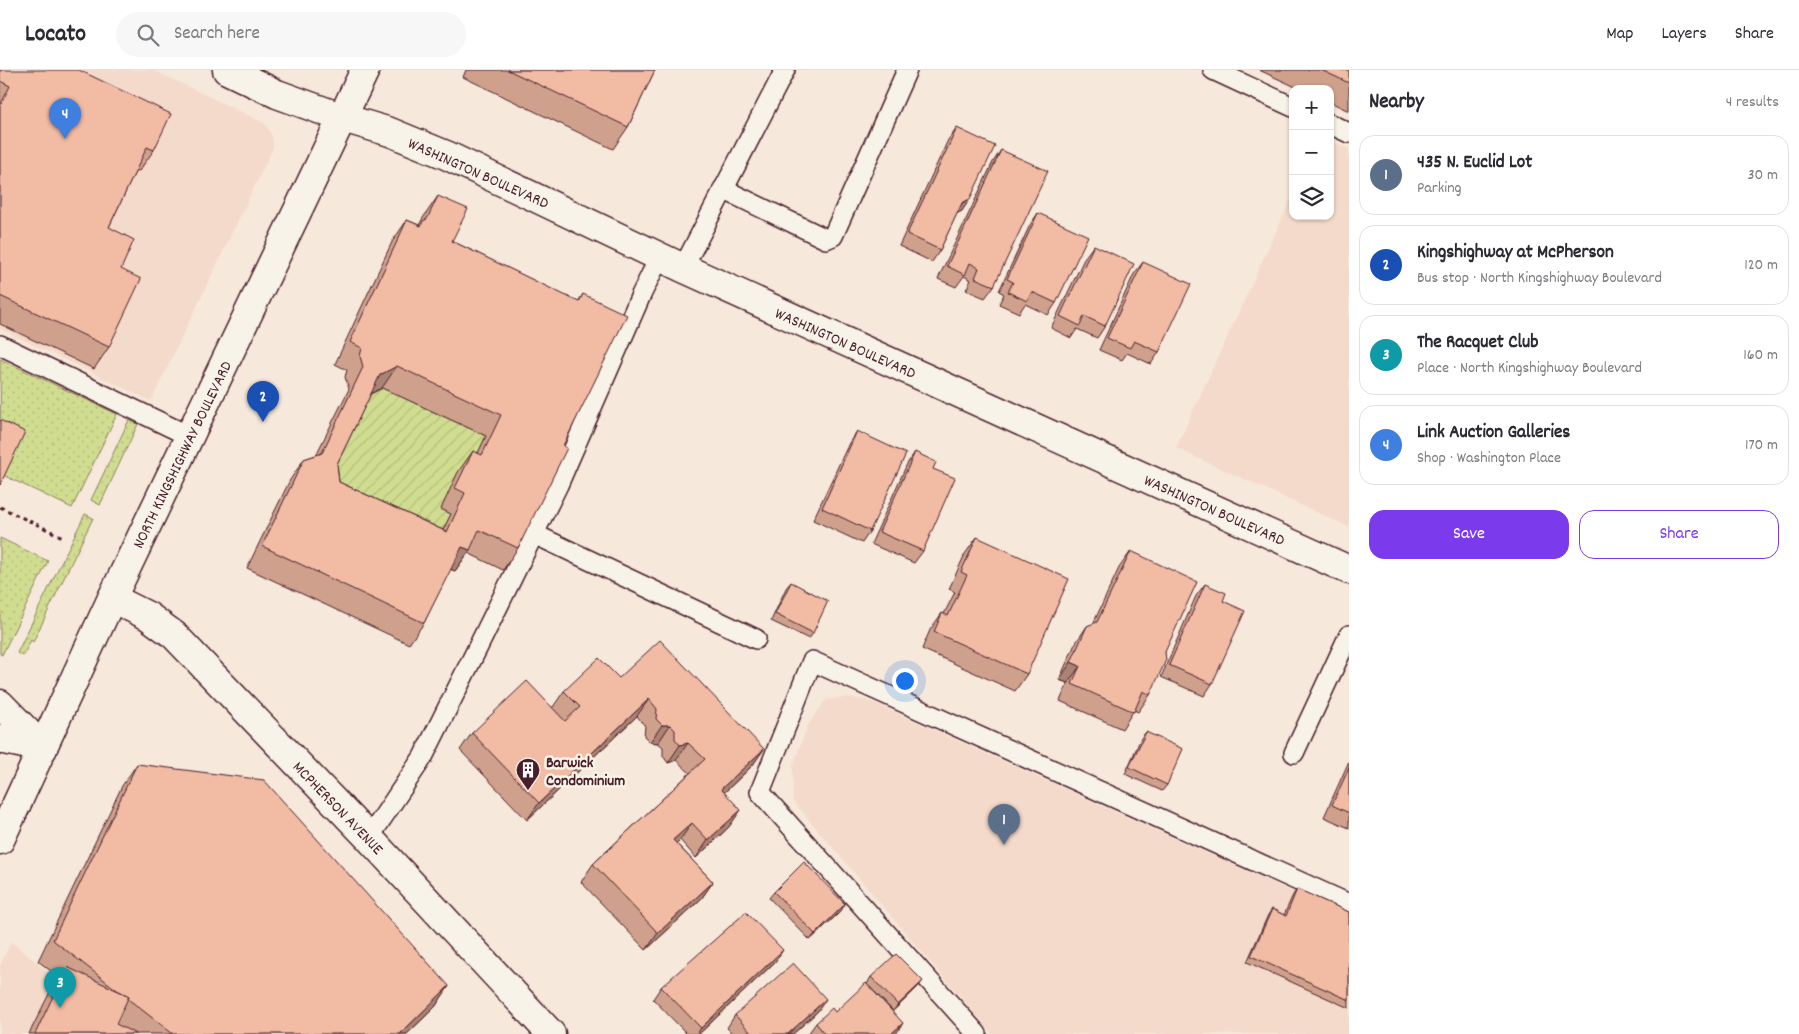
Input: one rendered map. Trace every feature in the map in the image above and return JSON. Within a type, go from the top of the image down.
[{"type":"street","name":"WASHINGTON BOULEVARD","points":[[227,70],[277,94],[343,118],[390,132],[446,155],[672,262],[1349,570]]},
{"type":"street","name":"NORTH KINGSHIGHWAY BOULEVARD","points":[[0,840],[112,598],[343,118],[364,70]]},
{"type":"street","name":"MCPHERSON AVENUE","points":[[112,598],[148,616],[174,634],[369,838],[551,1034]]},
{"type":"street","points":[[0,704],[43,748]]},
{"type":"street","points":[[0,738],[43,748]]},
{"type":"lane","points":[[369,838],[423,757],[558,485],[641,294],[672,262],[723,189],[785,70]]},
{"type":"lane","points":[[723,189],[826,239],[833,236],[907,70]]},
{"type":"lane","points":[[1213,70],[1289,105]]},
{"type":"lane","points":[[1334,126],[1349,133]]},
{"type":"lane","points":[[0,345],[189,436]]},
{"type":"lane","points":[[534,534],[756,639]]},
{"type":"lane","points":[[1294,753],[1349,635]]},
{"type":"lane","points":[[977,1034],[760,792],[812,660],[1349,904]]},
{"type":"path","points":[[0,507],[65,538]]},
{"type":"shaded area","points":[[0,70],[153,70],[264,123],[270,132],[273,148],[151,401],[0,329]]},
{"type":"shaded area","points":[[1334,143],[1349,149],[1349,527],[1176,448],[1289,204],[1289,220],[1334,220]]},
{"type":"shaded area","points":[[848,697],[872,702],[1349,917],[1349,1034],[992,1034],[793,801],[793,766],[808,725],[826,700]]},
{"type":"shaded area","points":[[11,942],[127,1034],[0,1034],[0,966]]},
{"type":"green space","points":[[0,359],[117,414],[72,508],[1,474]]},
{"type":"green space","points":[[382,388],[486,436],[467,477],[441,509],[451,514],[432,553],[322,485],[365,397]]},
{"type":"green space","points":[[129,420],[138,424],[100,505],[91,500]]},
{"type":"green space","points":[[85,514],[93,518],[33,642],[31,640],[23,656],[17,653]]},
{"type":"green space","points":[[0,538],[48,561],[2,655],[0,654]]},
{"type":"building","points":[[0,70],[79,70],[171,114],[154,150],[147,147],[109,227],[134,240],[121,269],[141,279],[109,347],[0,296],[0,106],[10,86],[0,81]]},
{"type":"building","points":[[508,70],[655,70],[628,127]]},
{"type":"building","points":[[1321,70],[1349,70],[1349,83]]},
{"type":"building","points":[[957,128],[995,146],[970,199],[962,203],[940,250],[907,234]]},
{"type":"building","points":[[1001,150],[1048,171],[994,286],[975,278],[979,268],[970,263],[965,275],[947,266]]},
{"type":"building","points":[[438,196],[468,209],[452,241],[579,302],[583,294],[627,315],[563,446],[567,448],[518,548],[479,530],[470,550],[462,547],[424,623],[262,546],[304,459],[322,453],[363,367],[360,356],[362,348],[350,342],[407,220],[421,226],[423,221],[427,219]],"holes":[[[397,366],[501,415],[482,455],[473,451],[455,488],[465,493],[447,532],[339,482],[337,464],[380,375]]]},
{"type":"building","points":[[1038,213],[1088,236],[1056,303],[1032,292],[1027,301],[1008,292],[1013,282],[1007,279]]},
{"type":"building","points":[[1094,245],[1134,264],[1105,326],[1084,316],[1080,326],[1060,316]]},
{"type":"building","points":[[1143,262],[1191,284],[1159,352],[1134,341],[1130,348],[1107,338]]},
{"type":"building","points":[[0,420],[25,432],[0,485]]},
{"type":"building","points":[[857,431],[906,454],[870,531],[822,508]]},
{"type":"building","points":[[915,452],[936,462],[933,469],[955,478],[923,551],[879,532]]},
{"type":"building","points":[[977,537],[1069,579],[1027,674],[934,632],[942,613],[948,616],[967,575],[961,572]]},
{"type":"building","points":[[1131,551],[1197,582],[1165,652],[1166,660],[1150,695],[1143,691],[1134,712],[1072,684],[1080,666],[1071,662],[1087,626],[1097,622]]},
{"type":"building","points":[[791,582],[828,601],[813,633],[775,614]]},
{"type":"building","points":[[1205,584],[1226,593],[1223,601],[1245,611],[1212,684],[1169,665]]},
{"type":"building","name":"Barwick Condominium","points":[[660,640],[764,749],[721,789],[741,810],[708,840],[692,823],[673,840],[713,882],[658,933],[593,864],[705,759],[688,743],[680,745],[675,739],[675,730],[670,725],[662,725],[656,719],[657,709],[649,699],[539,803],[472,733],[527,681],[565,721],[580,707],[564,691],[599,658],[619,678]]},
{"type":"building","points":[[1146,732],[1183,749],[1167,785],[1129,767]]},
{"type":"building","points":[[137,764],[264,780],[449,986],[400,1034],[173,1034],[128,999],[129,996],[117,990],[53,940]]},
{"type":"building","points":[[1349,768],[1349,813],[1332,805]]},
{"type":"building","points":[[804,862],[845,904],[815,934],[774,892]]},
{"type":"building","points":[[1297,889],[1349,912],[1349,1000],[1251,956],[1272,909],[1286,916]]},
{"type":"building","points":[[746,912],[783,950],[701,1028],[661,987]]},
{"type":"building","points":[[896,954],[923,981],[898,1005],[871,977]]},
{"type":"building","points":[[793,963],[826,999],[788,1034],[752,1034],[735,1015]]},
{"type":"building","points":[[67,967],[129,996],[116,1024],[136,1034],[35,1034]]},
{"type":"building","points":[[866,983],[903,1023],[891,1034],[823,1034],[816,1023],[832,1008],[835,1012]]},
{"type":"place","name":"Link Auction Galleries","points":[[65,139]]},
{"type":"place","name":"Kingshighway at McPherson","points":[[263,422]]},
{"type":"place","name":"Barwick Condominium","points":[[528,791]]},
{"type":"place","name":"435 N. Euclid Lot","points":[[1004,845]]},
{"type":"place","name":"The Racquet Club","points":[[60,1008]]}]
